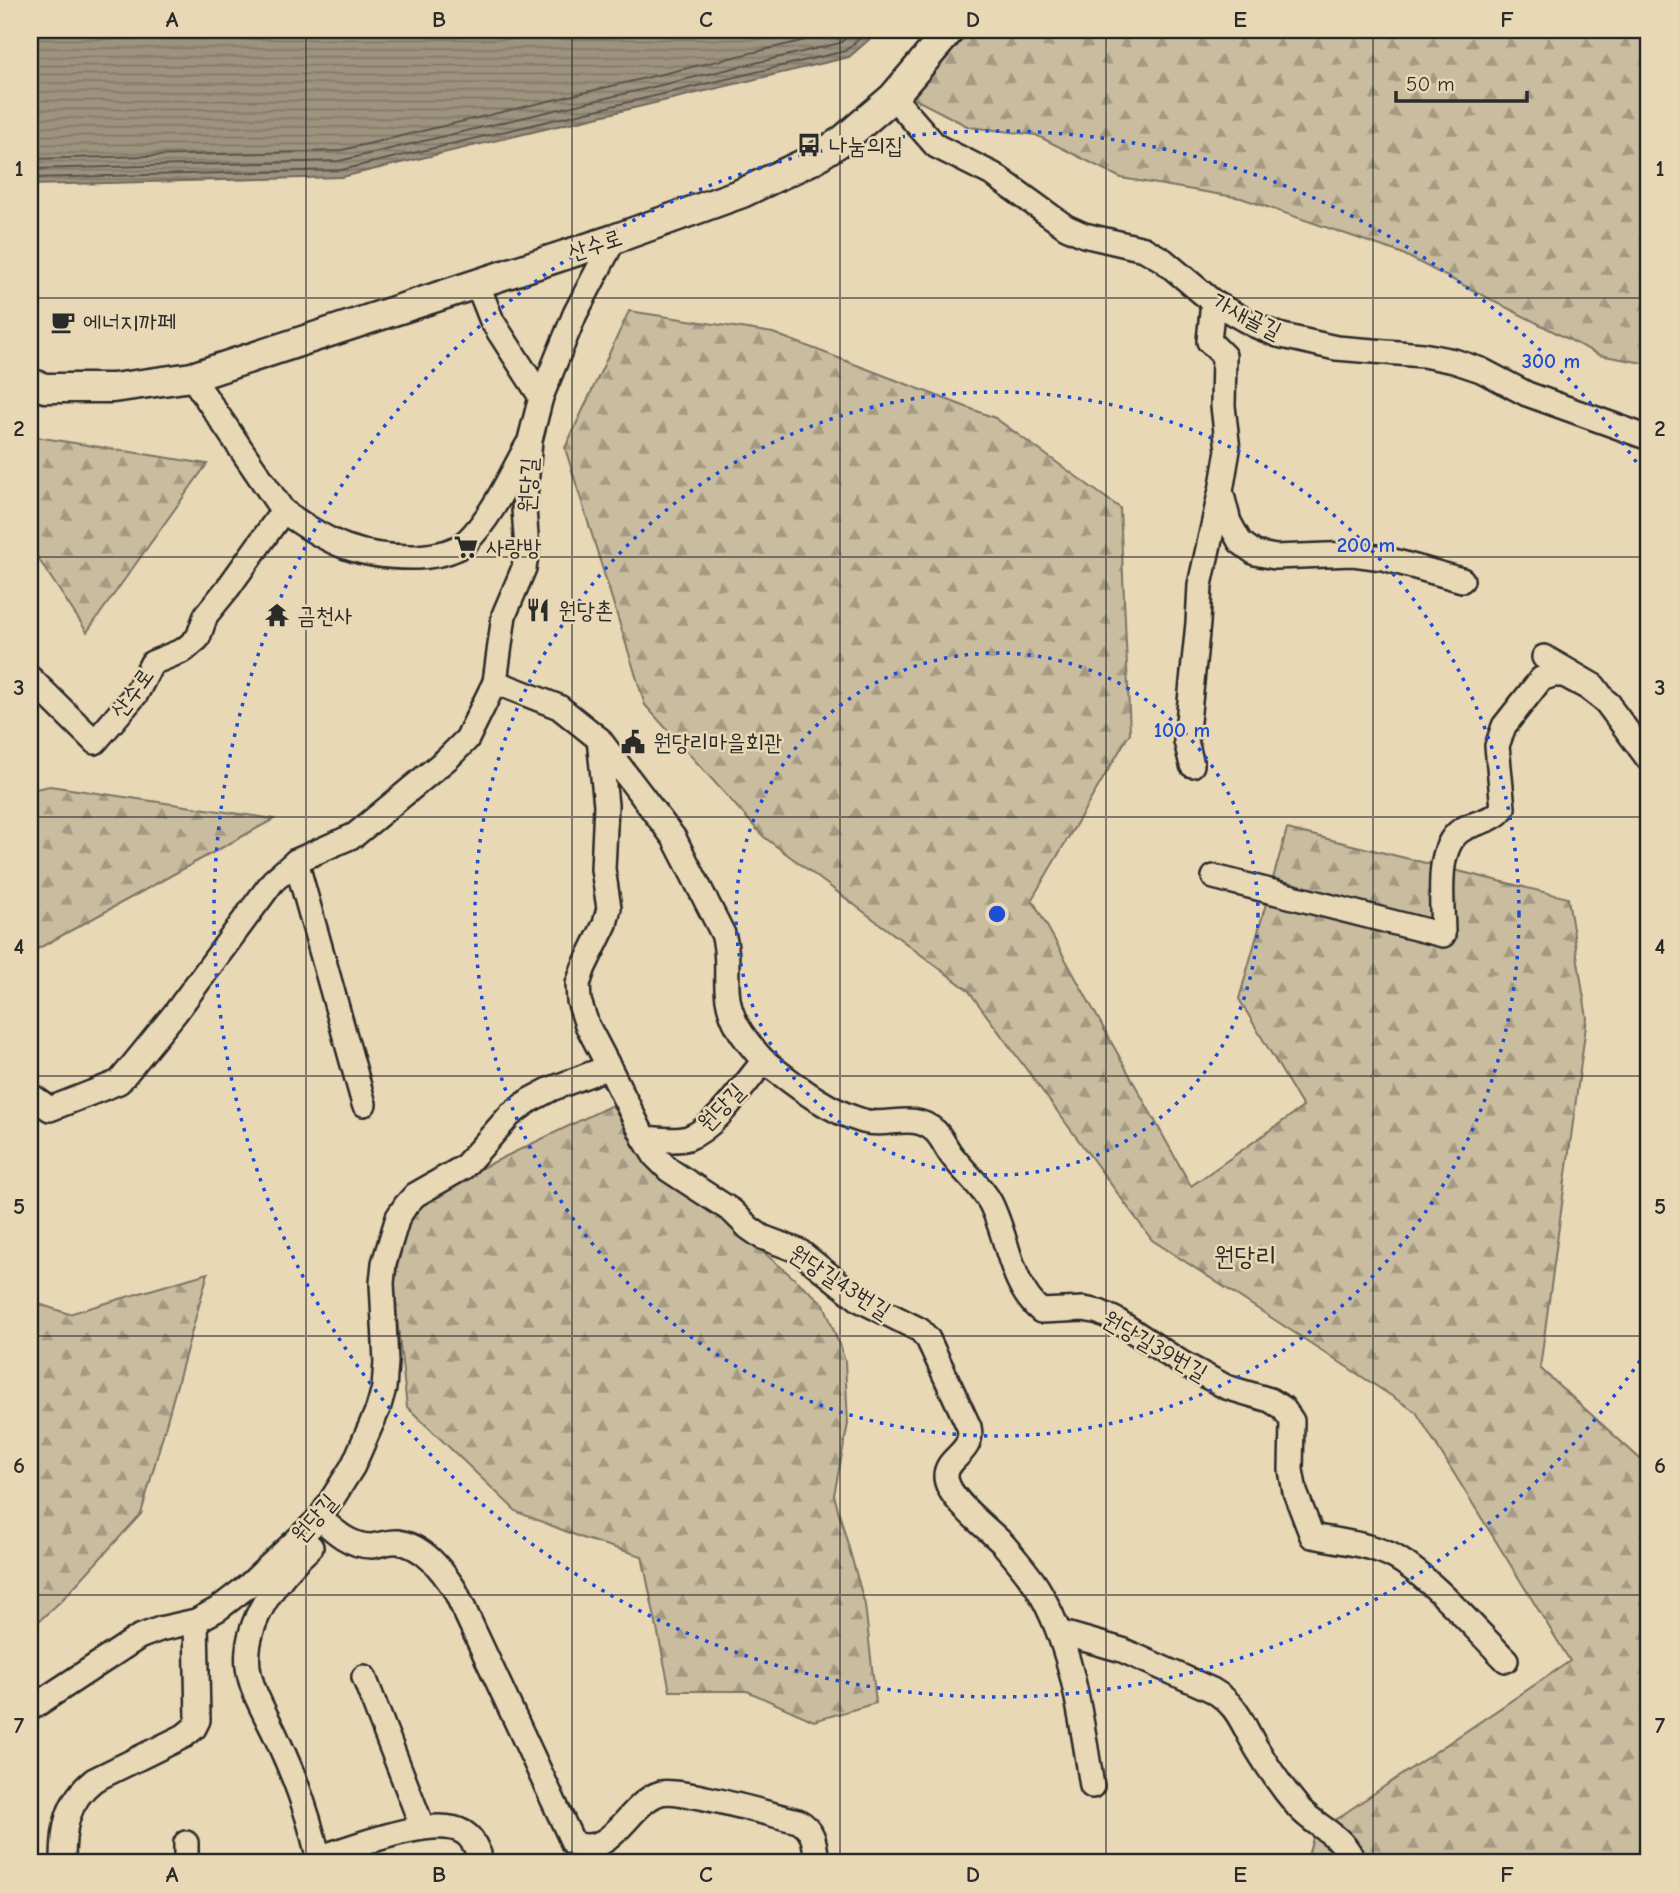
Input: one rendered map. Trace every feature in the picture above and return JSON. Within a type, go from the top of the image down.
[{"type":"main road","name":"산수로","points":[[30,383],[45,388],[113,388],[192,377],[614,239],[742,193],[812,160],[842,140],[893,97],[950,30]]},
{"type":"street","name":"가새골길","points":[[893,97],[936,146],[995,175],[1066,228],[1144,249],[1163,260],[1213,302],[1254,325],[1278,335],[1336,348],[1423,355],[1454,361],[1481,370],[1527,394],[1649,438]]},
{"type":"street","name":"원당길","points":[[30,1095],[50,1109],[119,1082],[176,1012],[273,881],[296,861],[355,835],[467,739],[495,682],[504,615],[524,568],[527,549],[524,509],[530,440],[541,397],[576,314],[614,239]]},
{"type":"street","points":[[477,283],[492,320],[541,397]]},
{"type":"street","points":[[1192,765],[1186,741],[1200,585],[1221,491],[1227,450],[1223,406],[1224,356],[1209,341],[1213,302]]},
{"type":"street","points":[[192,377],[284,510],[314,532],[372,556],[428,556],[449,552],[466,543],[482,523],[530,440]]},
{"type":"street","points":[[1221,491],[1229,522],[1240,542],[1255,552],[1275,558],[1353,554],[1383,558],[1462,580]]},
{"type":"street","name":"산수로","points":[[30,678],[95,742],[136,694],[152,663],[184,650],[198,638],[206,615],[284,510]]},
{"type":"street","points":[[1544,657],[1594,686],[1649,760]]},
{"type":"street","points":[[1214,877],[1443,935],[1443,856],[1459,831],[1498,816],[1503,808],[1497,746],[1504,726],[1541,680],[1553,675],[1564,676],[1588,688],[1609,704]]},
{"type":"street","points":[[495,682],[559,708],[599,739],[674,838],[728,948],[728,1006],[734,1022],[764,1060]]},
{"type":"street","points":[[599,739],[606,805],[603,869],[608,908],[605,924],[583,967],[578,984],[579,1001],[587,1025],[645,1138]]},
{"type":"street","points":[[296,861],[364,1104]]},
{"type":"street","name":"원당길","points":[[645,1138],[688,1138],[710,1125],[764,1060]]},
{"type":"street","name":"원당길39번길","points":[[764,1060],[825,1105],[847,1115],[867,1122],[909,1120],[925,1123],[936,1132],[953,1157],[980,1185],[991,1203],[1022,1288],[1032,1304],[1041,1311],[1084,1309],[1099,1312],[1226,1387],[1269,1399],[1283,1408],[1292,1422],[1291,1470],[1295,1492],[1312,1536],[1390,1555],[1429,1584],[1506,1660]]},
{"type":"street","name":"원당길","points":[[30,1709],[139,1637],[196,1621],[218,1609],[326,1523],[378,1409],[384,1388],[384,1263],[398,1217],[405,1205],[421,1191],[464,1167],[510,1115],[530,1100],[609,1067]]},
{"type":"street","name":"원당길43번길","points":[[645,1138],[655,1156],[669,1170],[732,1211],[749,1228],[762,1237],[799,1251],[860,1300],[920,1330],[928,1339],[970,1426],[968,1446],[949,1468],[946,1476],[950,1488],[966,1509],[1006,1548],[1036,1587],[1059,1632]]},
{"type":"street","points":[[479,1854],[472,1839],[463,1831],[422,1826],[319,1861],[310,1819],[300,1790],[254,1687],[248,1668],[248,1651],[252,1630],[267,1599],[326,1523],[359,1545],[396,1542],[410,1545],[445,1575],[456,1590],[573,1843],[582,1847],[605,1841],[648,1798],[670,1791],[798,1821],[808,1826],[817,1863]]},
{"type":"street","points":[[63,1863],[66,1818],[83,1789],[94,1780],[184,1736],[194,1728],[198,1720],[196,1621]]},
{"type":"street","points":[[1059,1632],[1076,1690],[1092,1786]]},
{"type":"street","points":[[1059,1632],[1122,1650],[1225,1698],[1239,1713],[1265,1764],[1300,1809],[1344,1843],[1354,1863]]},
{"type":"street","points":[[364,1677],[422,1826]]},
{"type":"green space","points":[[962,30],[1649,30],[1649,364],[1599,355],[1401,253],[1241,198],[1121,178],[1036,135],[969,127],[907,95]]},
{"type":"green space","points":[[629,311],[773,333],[995,418],[1120,508],[1130,733],[1032,899],[1191,1186],[1303,1107],[1239,999],[1287,829],[1568,898],[1587,1018],[1540,1368],[1649,1467],[1649,1863],[1306,1863],[1314,1834],[1570,1661],[1416,1412],[1152,1240],[968,990],[764,837],[645,705],[565,448]]},
{"type":"green space","points":[[30,436],[207,464],[87,632],[30,546]]},
{"type":"green space","points":[[50,786],[274,819],[30,953],[30,790]]},
{"type":"green space","points":[[612,1105],[649,1164],[726,1218],[824,1304],[845,1361],[848,1424],[834,1495],[865,1605],[876,1703],[814,1721],[747,1691],[670,1691],[642,1556],[585,1539],[517,1512],[407,1407],[393,1283],[411,1213],[430,1193]]},
{"type":"green space","points":[[208,1273],[141,1514],[61,1601],[30,1629],[30,1301],[69,1314]]},
{"type":"water","points":[[30,30],[880,30],[849,57],[342,177],[30,185]]},
{"type":"place","name":"나눔의집","points":[[809,145]]},
{"type":"place","name":"에너지까페","points":[[63,322]]},
{"type":"place","name":"사랑방","points":[[466,547]]},
{"type":"place","name":"원당촌","points":[[538,610]]},
{"type":"place","name":"금천사","points":[[277,615]]},
{"type":"place","name":"원당리마을회관","points":[[633,742]]},
{"type":"district","name":"원당리","points":[[1245,1257]]}]
